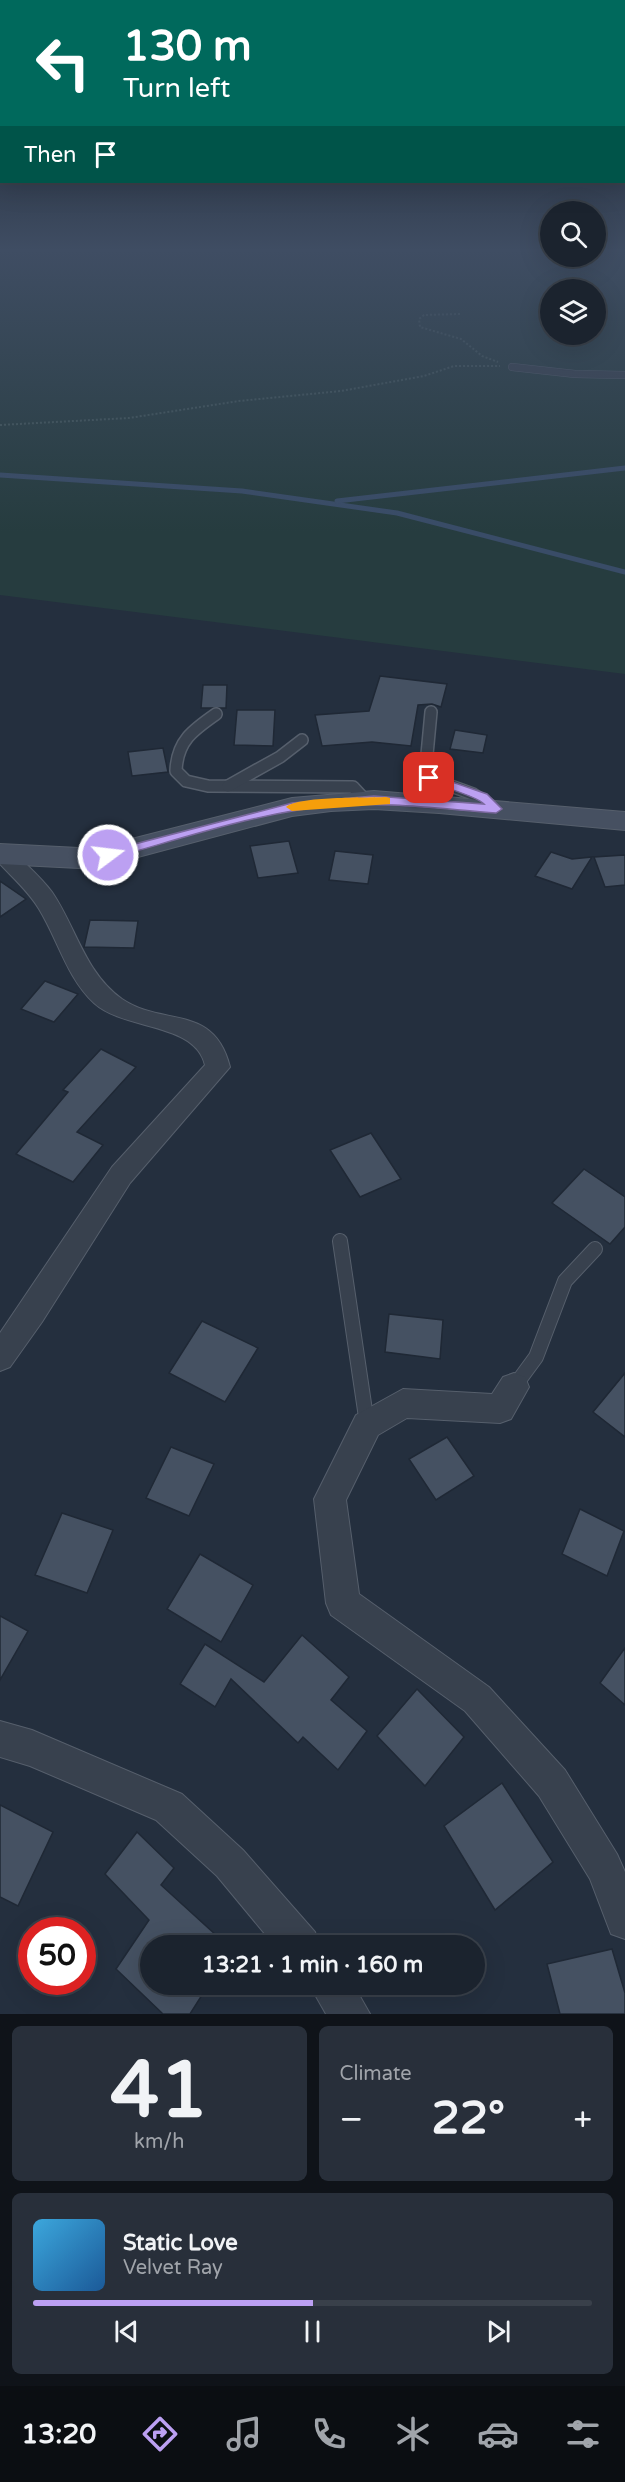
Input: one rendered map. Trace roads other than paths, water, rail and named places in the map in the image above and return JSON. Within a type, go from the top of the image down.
[{"type":"main road","points":[[2,854],[79,858],[108,855],[292,807],[365,801],[496,809],[625,821]]},
{"type":"street","points":[[0,1358],[32,1313],[121,1175],[218,1067],[217,1052],[205,1037],[117,1008],[90,984],[43,898],[2,854]]},
{"type":"street","points":[[514,1387],[500,1409],[404,1403],[368,1425],[330,1500],[344,1603],[477,1699],[552,1783],[604,1867],[625,1920]]},
{"type":"street","points":[[0,1739],[32,1748],[169,1807],[230,1863],[292,1935]]},
{"type":"street","points":[[337,1995],[350,2014]]},
{"type":"lane","points":[[512,367],[575,374],[625,375]]},
{"type":"lane","points":[[431,712],[426,765],[429,778],[450,788],[483,796],[496,809]]},
{"type":"lane","points":[[216,714],[183,737],[175,753],[176,771],[186,781],[208,786],[353,787],[365,801]]},
{"type":"lane","points":[[227,786],[280,757],[302,740]]},
{"type":"lane","points":[[340,1241],[368,1425]]},
{"type":"lane","points":[[514,1387],[536,1357],[565,1281],[595,1249]]},
{"type":"waterway","points":[[337,501],[625,468]]},
{"type":"waterway","points":[[0,475],[242,491],[397,513],[625,572]]}]
